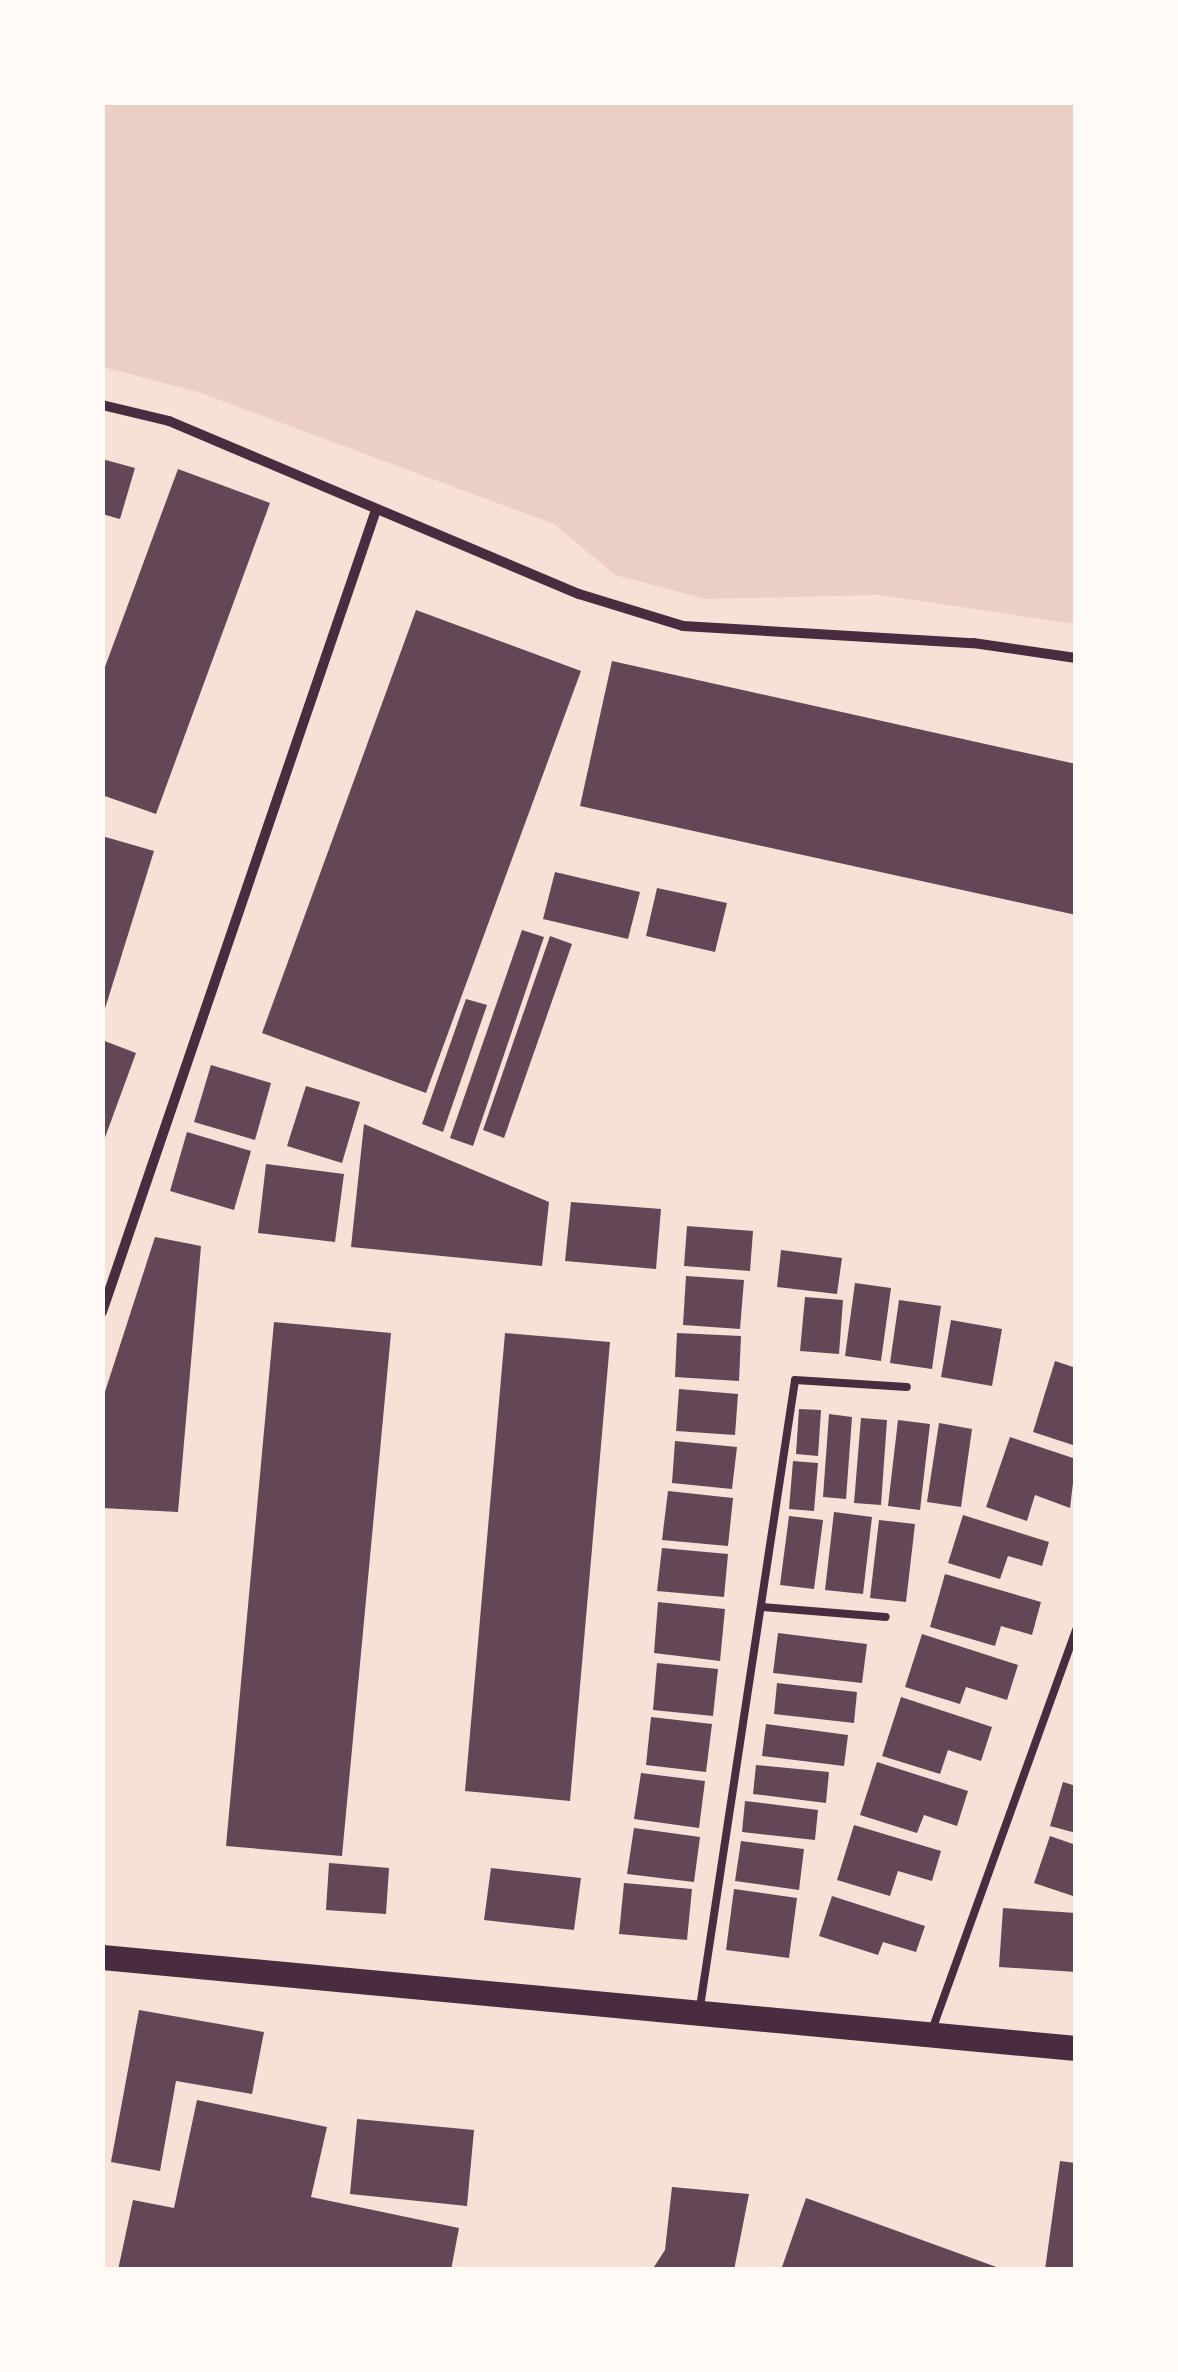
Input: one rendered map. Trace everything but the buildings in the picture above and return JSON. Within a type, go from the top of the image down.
[{"type":"main road","points":[[102,1958],[1076,2048]]},
{"type":"street","points":[[102,405],[169,420],[376,510],[683,626],[1076,658]]},
{"type":"street","points":[[102,1312],[376,510]]},
{"type":"lane","points":[[699,2012],[795,1380],[907,1387]]},
{"type":"lane","points":[[761,1607],[886,1618]]},
{"type":"lane","points":[[931,2034],[1076,1630]]},
{"type":"shaded area","points":[[102,103],[1075,103],[1075,624],[880,595],[706,599],[615,575],[554,524],[198,392],[103,367]]}]
